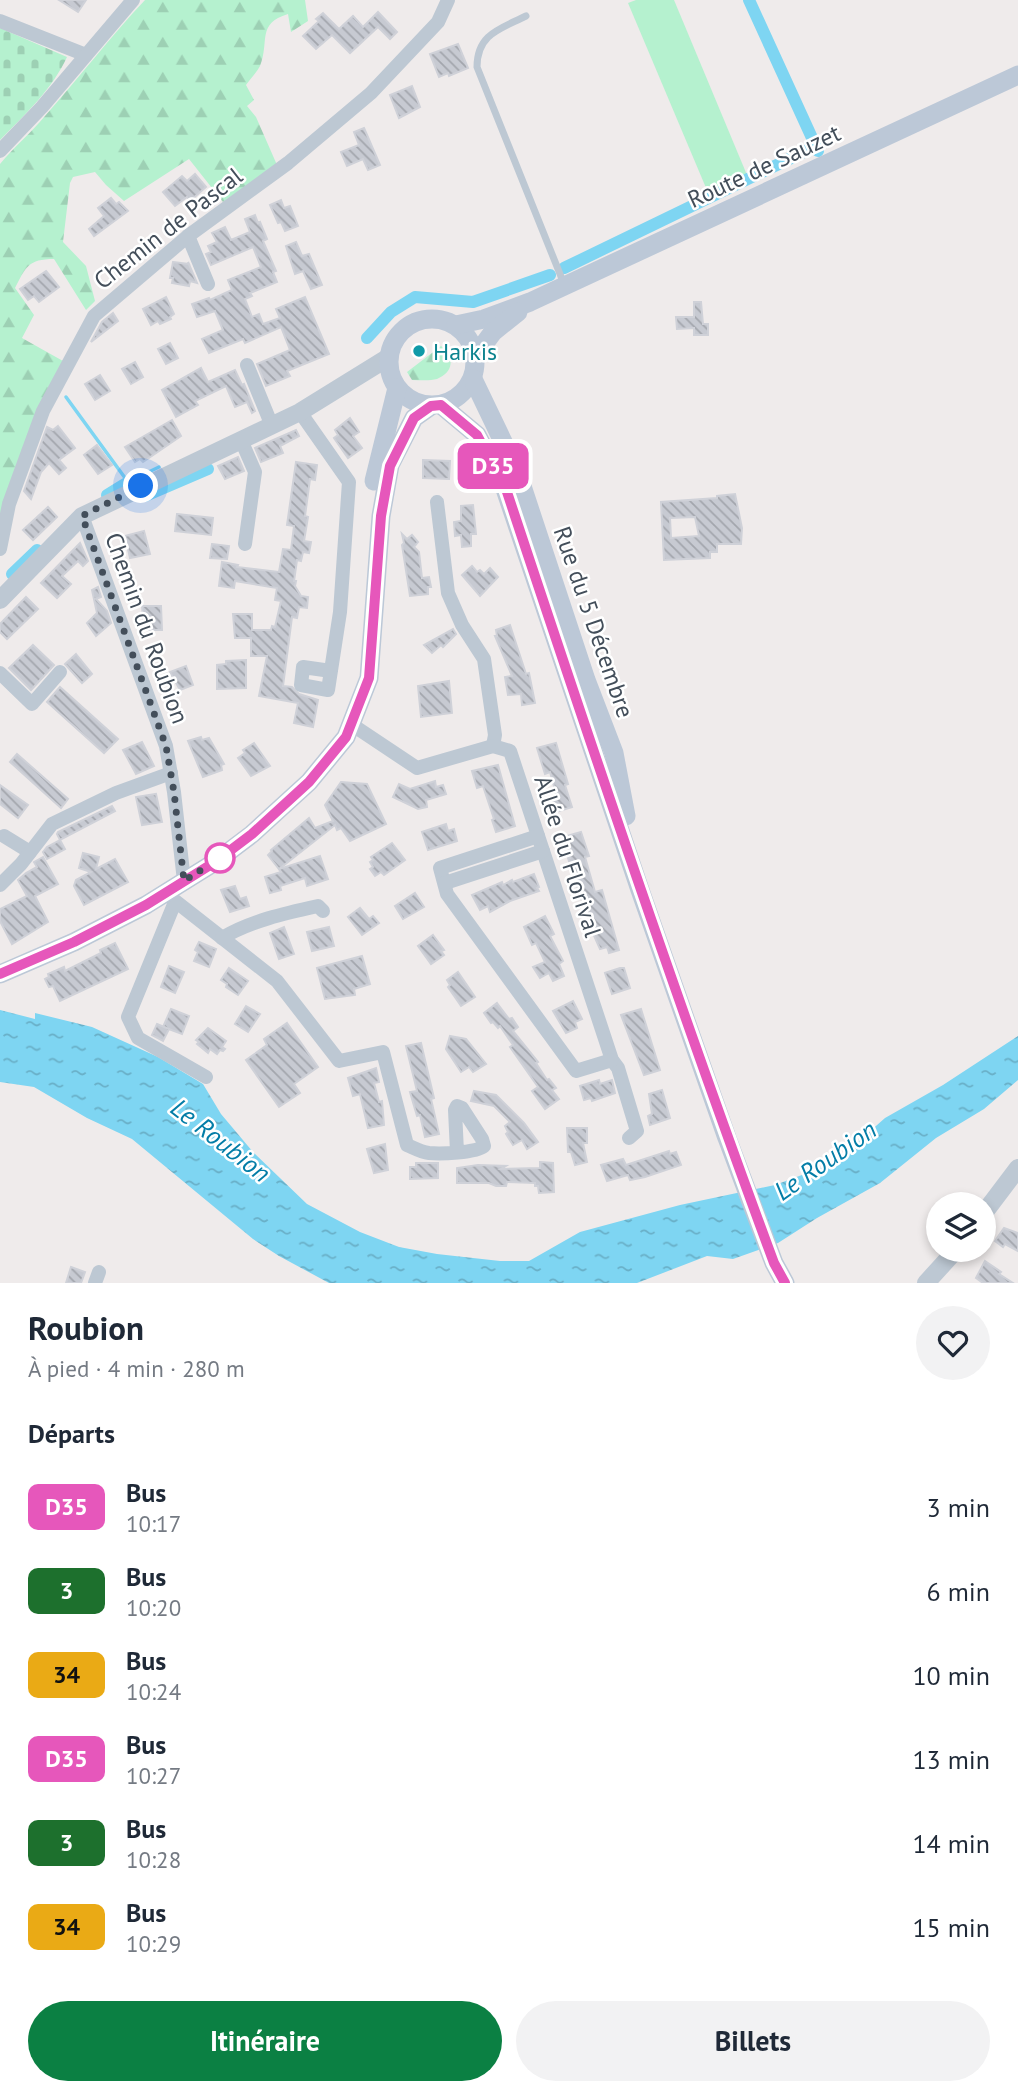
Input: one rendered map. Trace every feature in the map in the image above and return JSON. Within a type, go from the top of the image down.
[{"type":"main road","name":"Route de Sauzet","points":[[456,325],[484,319],[530,302],[1018,75]]},
{"type":"main road","name":"Route de Sauzet","points":[[476,355],[493,332],[530,302]]},
{"type":"main road","points":[[0,974],[170,898],[184,881],[252,834],[309,782],[346,737],[369,678],[381,516],[390,466],[414,418],[436,405],[455,400],[466,391],[473,379],[476,355],[472,343],[456,325],[435,319],[414,323],[402,331],[393,343],[389,368],[397,388],[406,397],[418,403],[436,405]]},
{"type":"main road","name":"Rue du 5 Décembre","points":[[473,379],[517,471],[586,680],[614,753],[640,890]]},
{"type":"main road","points":[[309,782],[338,733],[357,681],[371,499],[375,472],[397,388]]},
{"type":"main road","name":"Rue du 5 Décembre","points":[[436,405],[477,435],[506,489],[640,890],[774,1263]]},
{"type":"main road","points":[[774,1263],[775,1283]]},
{"type":"main road","points":[[774,1263],[785,1283]]},
{"type":"street","name":"Chemin de Pascal","points":[[0,549],[9,504],[43,411],[94,316],[188,236],[288,163],[371,93],[438,22],[448,0]]},
{"type":"street","points":[[0,151],[42,107],[129,1]]},
{"type":"street","points":[[0,21],[86,55]]},
{"type":"street","points":[[188,236],[208,284]]},
{"type":"street","points":[[0,600],[82,516],[300,412],[389,357]]},
{"type":"street","points":[[247,365],[272,426]]},
{"type":"street","points":[[300,412],[349,482],[340,612],[331,671]]},
{"type":"street","points":[[241,440],[255,472],[245,544]]},
{"type":"street","points":[[351,724],[417,768],[494,746],[495,735],[484,659],[462,625],[448,593],[437,502]]},
{"type":"street","name":"Chemin du Roubion","points":[[82,516],[166,746],[184,881]]},
{"type":"street","points":[[0,673],[32,704],[60,673]]},
{"type":"street","name":"Allée du Florival","points":[[494,746],[510,751],[612,1060],[618,1068],[637,1131],[629,1139]]},
{"type":"street","points":[[0,885],[52,824],[116,793],[171,773]]},
{"type":"street","points":[[4,836],[30,852]]},
{"type":"street","points":[[538,836],[440,868],[447,894],[576,1071],[612,1060]]},
{"type":"street","points":[[444,883],[543,851]]},
{"type":"street","points":[[206,1077],[138,1038],[128,1017],[170,898],[277,981],[339,1061],[383,1052],[407,1145],[426,1153],[457,1152]]},
{"type":"street","points":[[222,938],[234,930],[293,911],[318,906],[323,911]]},
{"type":"street","points":[[996,1197],[1018,1168]]},
{"type":"street","points":[[926,1283],[945,1262]]},
{"type":"lane","points":[[526,16],[495,32],[480,45],[477,67],[565,286]]},
{"type":"green space","points":[[145,0],[305,0],[308,21],[291,32],[288,14],[272,23],[266,34],[260,66],[246,85],[254,100],[247,106],[256,117],[277,165],[223,202],[189,159],[124,201],[95,172],[73,177],[63,242],[86,266],[95,301],[86,310],[54,259],[33,263],[15,288],[34,315],[22,338],[63,361],[0,515],[0,164],[40,122]]},
{"type":"green space","points":[[636,0],[674,0],[747,175],[709,195],[628,3]]},
{"type":"green space","points":[[0,28],[67,57],[46,91],[0,140]]},
{"type":"green space","points":[[441,346],[450,359],[447,372],[434,380],[412,380],[407,372]]},
{"type":"water","name":"Le Roubion","points":[[0,1010],[35,1019],[35,1013],[92,1027],[158,1057],[203,1084],[221,1114],[253,1152],[307,1204],[360,1232],[399,1247],[500,1261],[529,1261],[580,1232],[680,1205],[775,1185],[834,1163],[885,1118],[943,1085],[1018,1036],[1018,1080],[984,1109],[936,1138],[880,1183],[778,1243],[733,1259],[707,1256],[637,1283],[329,1283],[253,1239],[132,1139],[87,1118],[34,1087],[0,1082]]},
{"type":"building","points":[[59,0],[86,0],[78,12]]},
{"type":"building","points":[[378,12],[397,32],[390,39],[378,27],[350,53],[332,35],[316,49],[303,36],[319,21],[316,19],[323,13],[339,29],[353,16],[363,27]]},
{"type":"building","points":[[458,44],[468,68],[439,77],[430,54]]},
{"type":"building","points":[[412,86],[420,107],[399,118],[390,95]]},
{"type":"building","points":[[364,128],[380,165],[368,170],[363,159],[347,166],[341,152],[359,145],[354,132]]},
{"type":"building","points":[[195,174],[206,187],[190,201],[187,197],[175,206],[163,192],[182,176],[187,181]]},
{"type":"building","points":[[111,198],[128,211],[94,236],[89,229],[104,216],[98,208]]},
{"type":"building","points":[[281,200],[284,208],[290,206],[298,226],[285,231],[270,205]]},
{"type":"building","points":[[255,215],[267,239],[263,241],[276,271],[273,272],[277,282],[250,293],[252,296],[245,299],[252,317],[259,314],[263,324],[280,318],[276,309],[305,297],[329,354],[287,371],[290,376],[266,386],[257,364],[290,350],[281,327],[245,343],[243,339],[209,353],[202,339],[223,330],[215,311],[197,317],[192,304],[209,298],[210,300],[232,290],[228,280],[261,267],[253,247],[211,265],[206,254],[211,252],[208,246],[217,242],[212,233],[225,227],[231,240],[250,232],[245,219]]},
{"type":"building","points":[[296,242],[302,256],[309,254],[322,285],[311,289],[303,271],[295,274],[286,246]]},
{"type":"building","points":[[173,262],[189,264],[197,283],[190,281],[189,286],[172,283],[173,278],[170,278]]},
{"type":"building","points":[[46,271],[59,287],[39,302],[34,296],[28,300],[20,289]]},
{"type":"building","points":[[166,297],[174,314],[171,319],[151,325],[143,309]]},
{"type":"building","points":[[694,302],[701,302],[703,324],[708,324],[708,335],[694,335],[694,328],[677,329],[676,317],[694,317]]},
{"type":"building","points":[[113,313],[118,321],[91,342],[102,322]]},
{"type":"building","points":[[170,343],[178,358],[166,364],[158,349]]},
{"type":"building","points":[[135,362],[143,377],[131,384],[122,369]]},
{"type":"building","points":[[201,368],[208,382],[235,370],[255,411],[252,413],[247,402],[235,407],[226,386],[195,401],[198,405],[176,417],[162,390]]},
{"type":"building","points":[[100,375],[110,391],[95,400],[85,384]]},
{"type":"building","points":[[350,418],[359,432],[353,436],[362,448],[348,458],[334,438],[338,435],[335,430]]},
{"type":"building","points":[[172,420],[181,436],[143,462],[140,459],[135,462],[125,447]]},
{"type":"building","points":[[58,426],[75,448],[59,460],[66,468],[59,474],[49,463],[41,472],[31,499],[24,491],[47,427],[53,430]]},
{"type":"building","points":[[296,430],[299,436],[280,446],[283,453],[261,462],[255,448]]},
{"type":"building","points":[[97,445],[112,465],[98,474],[84,455]]},
{"type":"building","points":[[238,457],[244,471],[225,479],[218,466]]},
{"type":"building","points":[[423,460],[450,461],[449,479],[423,478]]},
{"type":"building","points":[[296,462],[317,465],[315,480],[310,479],[305,516],[308,517],[304,541],[311,542],[309,553],[303,552],[301,561],[297,560],[294,581],[301,596],[308,597],[307,608],[299,607],[297,618],[292,617],[283,686],[292,687],[299,694],[318,700],[313,727],[294,723],[298,703],[259,696],[267,656],[251,656],[251,638],[235,638],[233,614],[252,614],[252,630],[271,630],[272,626],[275,627],[281,601],[275,600],[277,588],[235,581],[234,588],[219,586],[222,562],[238,565],[237,567],[279,572],[283,549],[291,550],[294,526],[287,525]]},
{"type":"building","points":[[735,494],[742,528],[741,544],[717,544],[717,552],[710,552],[710,558],[664,560],[661,502]],"holes":[[[695,517],[699,536],[671,538],[670,518]]]},
{"type":"building","points":[[473,505],[476,534],[471,534],[471,546],[462,547],[461,535],[455,536],[454,522],[461,521],[461,506]]},
{"type":"building","points":[[48,507],[57,517],[33,540],[23,530]]},
{"type":"building","points":[[177,514],[213,518],[211,535],[175,531]]},
{"type":"building","points":[[144,531],[150,554],[130,558],[125,536]]},
{"type":"building","points":[[402,534],[407,539],[412,535],[418,542],[414,547],[419,552],[422,578],[429,577],[431,587],[428,587],[428,594],[410,596]]},
{"type":"building","points":[[80,543],[88,561],[83,566],[78,561],[62,576],[71,584],[57,598],[41,583]]},
{"type":"building","points":[[212,544],[229,546],[227,559],[210,558]]},
{"type":"building","points":[[472,566],[477,572],[480,570],[484,574],[490,568],[498,577],[480,596],[462,575]]},
{"type":"building","points":[[98,587],[101,597],[96,599],[107,611],[111,623],[96,636],[87,623],[97,613],[92,590]]},
{"type":"building","points":[[26,597],[38,609],[7,639],[0,632],[0,624]]},
{"type":"building","points":[[142,606],[161,606],[162,630],[149,630],[148,619],[143,619]]},
{"type":"building","points":[[510,625],[526,674],[529,673],[535,703],[522,705],[521,694],[508,695],[505,677],[512,676],[495,636],[496,630]]},
{"type":"building","points":[[453,629],[456,634],[443,647],[441,645],[432,653],[424,645]]},
{"type":"building","points":[[33,645],[54,665],[31,690],[9,668]]},
{"type":"building","points":[[76,654],[92,674],[82,683],[65,664]]},
{"type":"building","points":[[246,660],[246,688],[217,689],[217,665],[226,664],[226,661]]},
{"type":"building","points":[[186,666],[193,685],[180,690],[170,672]]},
{"type":"building","points":[[449,681],[452,713],[421,717],[418,686]]},
{"type":"building","points":[[60,687],[118,739],[104,753],[47,702]]},
{"type":"building","points":[[201,737],[202,740],[209,738],[224,764],[221,765],[222,770],[203,777],[188,741]]},
{"type":"building","points":[[142,742],[154,766],[136,774],[123,750]]},
{"type":"building","points":[[254,743],[270,766],[251,776],[238,758],[245,753],[243,750]]},
{"type":"building","points":[[556,743],[572,807],[549,814],[545,801],[557,797],[550,772],[545,774],[537,748]]},
{"type":"building","points":[[17,754],[68,799],[61,808],[10,762]]},
{"type":"building","points":[[498,765],[515,826],[496,832],[483,786],[477,788],[472,771]]},
{"type":"building","points":[[435,781],[436,787],[443,785],[446,794],[426,800],[427,807],[418,809],[393,797],[399,784],[410,789]]},
{"type":"building","points":[[341,782],[367,784],[386,824],[350,841],[341,828],[337,830],[335,825],[279,869],[268,855],[271,850],[309,818],[315,828],[333,821],[325,805]]},
{"type":"building","points":[[0,785],[28,805],[18,818],[0,804]]},
{"type":"building","points":[[156,794],[162,822],[142,825],[136,797]]},
{"type":"building","points":[[112,806],[115,811],[60,840],[58,832]]},
{"type":"building","points":[[446,824],[448,831],[454,829],[457,841],[428,850],[422,832]]},
{"type":"building","points":[[581,832],[589,856],[585,857],[595,892],[602,890],[619,950],[609,953],[607,947],[600,949],[591,929],[568,858],[568,851],[571,850],[567,836]]},
{"type":"building","points":[[60,840],[65,849],[47,859],[43,852]]},
{"type":"building","points":[[392,843],[405,860],[384,875],[381,872],[375,876],[370,869],[373,867],[371,857]]},
{"type":"building","points":[[83,853],[99,857],[96,869],[115,859],[128,882],[84,905],[74,886],[76,880],[91,872],[79,868]]},
{"type":"building","points":[[320,856],[328,879],[307,886],[305,878],[280,886],[281,890],[270,893],[265,877],[281,872],[279,869]]},
{"type":"building","points":[[43,857],[58,884],[35,896],[48,922],[12,944],[0,921],[0,909],[27,896],[18,880],[37,867],[34,862]]},
{"type":"building","points":[[534,874],[539,891],[510,901],[490,912],[488,906],[480,910],[472,895],[502,882],[503,885]]},
{"type":"building","points":[[235,886],[240,899],[246,897],[249,906],[230,912],[221,890]]},
{"type":"building","points":[[415,893],[424,907],[403,919],[395,906]]},
{"type":"building","points":[[360,908],[369,919],[373,916],[379,923],[362,935],[348,917]]},
{"type":"building","points":[[545,916],[554,934],[550,936],[563,961],[559,964],[564,976],[553,981],[549,973],[540,978],[533,967],[545,962],[536,943],[532,945],[524,927]]},
{"type":"building","points":[[284,927],[294,954],[279,959],[270,933]]},
{"type":"building","points":[[329,927],[334,946],[312,951],[307,932]]},
{"type":"building","points":[[433,935],[444,950],[441,951],[444,955],[431,964],[418,946]]},
{"type":"building","points":[[199,942],[216,949],[209,967],[194,961]]},
{"type":"building","points":[[115,943],[128,969],[60,1001],[53,986],[49,987],[45,979],[49,977],[48,974],[64,967],[65,971]]},
{"type":"building","points":[[362,956],[370,984],[354,989],[355,995],[325,999],[317,968]]},
{"type":"building","points":[[169,966],[184,972],[175,993],[161,987]]},
{"type":"building","points":[[229,968],[248,981],[238,995],[221,980]]},
{"type":"building","points":[[624,968],[630,988],[612,994],[605,973]]},
{"type":"building","points":[[458,972],[475,997],[461,1006],[448,987],[450,985],[447,980]]},
{"type":"building","points":[[573,1001],[582,1019],[575,1022],[577,1028],[566,1033],[553,1011]]},
{"type":"building","points":[[497,1003],[509,1019],[512,1018],[518,1027],[513,1031],[538,1062],[536,1063],[547,1080],[556,1088],[552,1090],[559,1099],[545,1109],[532,1091],[538,1087],[510,1047],[513,1045],[500,1026],[498,1028],[491,1023],[484,1013]]},
{"type":"building","points":[[246,1006],[260,1014],[248,1032],[235,1024]]},
{"type":"building","points":[[171,1009],[189,1016],[182,1034],[163,1027]]},
{"type":"building","points":[[641,1009],[660,1070],[644,1075],[621,1015]]},
{"type":"building","points":[[287,1023],[318,1067],[294,1084],[300,1093],[279,1107],[246,1060],[267,1045],[264,1039]]},
{"type":"building","points":[[157,1024],[169,1029],[163,1041],[152,1035]]},
{"type":"building","points":[[208,1028],[226,1041],[222,1047],[225,1049],[217,1054],[210,1049],[208,1053],[197,1044],[199,1042],[196,1040]]},
{"type":"building","points":[[450,1036],[466,1039],[486,1064],[473,1072],[469,1067],[461,1072],[446,1049]]},
{"type":"building","points":[[421,1043],[439,1134],[425,1137],[420,1115],[417,1116],[410,1092],[417,1091],[406,1046]]},
{"type":"building","points":[[376,1068],[379,1082],[374,1083],[379,1102],[382,1101],[384,1125],[368,1128],[360,1094],[353,1096],[348,1078]]},
{"type":"building","points":[[599,1080],[600,1084],[612,1080],[615,1093],[592,1101],[591,1098],[584,1100],[580,1086]]},
{"type":"building","points":[[662,1090],[670,1118],[650,1125],[648,1116],[652,1114],[649,1094]]},
{"type":"building","points":[[474,1091],[496,1095],[524,1123],[538,1142],[527,1149],[522,1140],[513,1145],[506,1134],[508,1132],[505,1126],[510,1122],[494,1106],[471,1101]]},
{"type":"building","points":[[567,1128],[587,1128],[587,1143],[583,1143],[587,1162],[575,1165],[571,1152],[568,1152]]},
{"type":"building","points":[[385,1144],[388,1170],[374,1173],[367,1149]]},
{"type":"building","points":[[669,1151],[670,1154],[676,1152],[681,1165],[645,1177],[630,1180],[628,1175],[607,1181],[601,1165],[623,1159],[626,1165]]},
{"type":"building","points":[[540,1162],[553,1163],[554,1192],[539,1193],[535,1183],[507,1182],[506,1186],[496,1186],[489,1183],[457,1183],[457,1168],[478,1165],[506,1166],[501,1169],[540,1168]]},
{"type":"building","points":[[416,1163],[438,1163],[438,1178],[410,1179],[410,1167],[416,1167]]},
{"type":"building","points":[[1004,1228],[1018,1233],[1018,1251],[1005,1244],[1003,1247],[996,1240]]},
{"type":"building","points":[[986,1262],[1013,1283],[983,1283],[976,1278]]},
{"type":"building","points":[[71,1267],[85,1272],[81,1283],[66,1283]]},
{"type":"waterway","points":[[749,0],[818,151]]},
{"type":"waterway","points":[[564,268],[816,146]]},
{"type":"waterway","points":[[367,338],[391,312],[415,297],[473,302],[550,275]]},
{"type":"waterway","points":[[66,397],[128,482],[159,467]]},
{"type":"waterway","points":[[145,496],[208,469]]},
{"type":"waterway","points":[[107,495],[128,482]]},
{"type":"waterway","points":[[12,574],[37,550]]},
{"type":"bus line","name":"D35","points":[[0,974],[74,942],[146,905],[215,862],[252,834],[309,782],[346,737],[369,678],[381,516],[390,466],[414,418],[431,406],[441,405],[477,435],[506,489],[640,890],[732,1150],[774,1263],[785,1283]]},
{"type":"place","name":"Harkis","points":[[419,351]]},
{"type":"route","points":[[141,486],[82,516],[166,746],[184,881],[220,858]]}]
